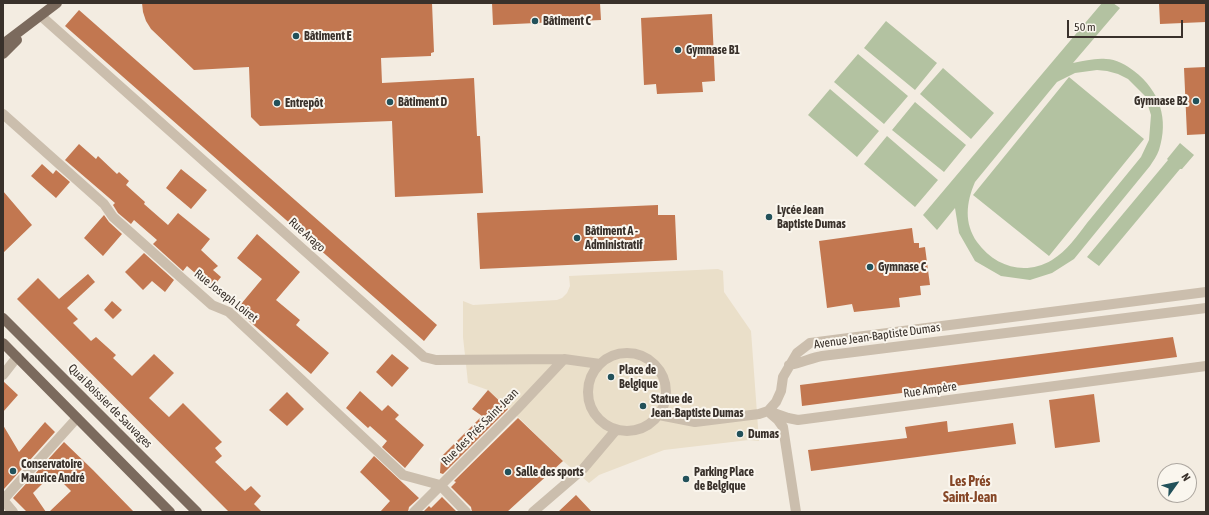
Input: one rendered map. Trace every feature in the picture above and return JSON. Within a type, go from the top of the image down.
[{"type":"main road","points":[[3,44],[57,3]]},
{"type":"main road","points":[[3,54],[41,16]]},
{"type":"main road","name":"Quai Boissier de Sauvages","points":[[3,318],[197,512]]},
{"type":"main road","points":[[3,343],[170,512]]},
{"type":"street","name":"Rue Arago","points":[[41,16],[424,357],[436,360],[564,359],[600,364]]},
{"type":"street","name":"Rue Joseph Loiret","points":[[3,114],[104,204],[113,217],[212,305],[229,312],[403,475],[440,485]]},
{"type":"street","name":"Avenue Jean-Baptiste Dumas","points":[[789,365],[796,353],[810,344],[1206,292]]},
{"type":"street","name":"Avenue Jean-Baptiste Dumas","points":[[789,365],[800,364],[810,358],[822,356],[1206,308]]},
{"type":"street","points":[[624,353],[642,356],[653,363],[660,371],[666,388],[664,406],[659,415],[647,426],[636,431],[616,430],[602,422],[593,411],[590,404],[588,387],[600,364],[608,358],[624,353]]},
{"type":"street","points":[[3,375],[18,357]]},
{"type":"street","name":"Rue des Prés Saint-Jean","points":[[414,512],[516,410],[564,359]]},
{"type":"street","points":[[659,415],[695,422],[752,415],[768,411],[776,402],[783,377],[789,365]]},
{"type":"street","name":"Rue Ampère","points":[[768,411],[798,420],[1206,366]]},
{"type":"street","points":[[768,411],[783,427],[796,512]]},
{"type":"street","points":[[12,512],[3,500],[77,418]]},
{"type":"street","points":[[533,512],[583,469],[616,430]]},
{"type":"street","points":[[440,485],[466,512]]},
{"type":"green space","points":[[1102,3],[1113,3],[1120,8],[1073,63],[1094,59],[1110,59],[1121,63],[1134,71],[1150,87],[1160,106],[1163,127],[1162,139],[1158,152],[1150,166],[1074,259],[1052,273],[1030,280],[1001,276],[975,261],[959,233],[955,208],[937,230],[923,215]],"holes":[[[1097,70],[1107,71],[1128,79],[1145,96],[1151,115],[1149,140],[1141,157],[1071,243],[1052,260],[1042,265],[1021,268],[1002,263],[993,258],[984,251],[977,242],[968,220],[968,205],[975,182],[1057,82],[1075,73]]]},
{"type":"green space","points":[[886,21],[937,63],[915,90],[864,48]]},
{"type":"green space","points":[[858,54],[908,96],[884,124],[834,82]]},
{"type":"green space","points":[[943,68],[994,113],[971,139],[920,94]]},
{"type":"green space","points":[[1069,77],[1144,139],[1049,256],[973,195]]},
{"type":"green space","points":[[830,89],[879,131],[857,157],[808,115]]},
{"type":"green space","points":[[915,102],[966,145],[944,172],[892,130]]},
{"type":"green space","points":[[887,136],[938,180],[915,207],[864,164]]},
{"type":"green space","points":[[1180,143],[1194,155],[1182,169],[1180,169],[1099,266],[1087,257],[1168,160],[1167,159]]},
{"type":"shaded area","name":"Place de Belgique","points":[[718,269],[723,271],[724,292],[751,331],[759,441],[749,440],[664,450],[599,475],[589,483],[563,461],[488,390],[468,383],[463,337],[463,301],[473,305],[557,300],[562,298],[567,293],[570,286],[569,276]]},
{"type":"building","points":[[142,3],[432,3],[434,52],[431,53],[431,56],[381,58],[382,83],[474,78],[477,136],[480,136],[483,193],[395,197],[392,121],[260,126],[251,117],[249,67],[194,70],[151,29],[146,21]]},
{"type":"building","name":"Bâtiment C","points":[[492,3],[600,3],[601,20],[493,25]]},
{"type":"building","points":[[1159,3],[1206,3],[1206,22],[1160,24]]},
{"type":"building","points":[[79,10],[437,325],[424,341],[65,26]]},
{"type":"building","name":"Gymnase B1","points":[[712,14],[715,81],[702,82],[703,92],[657,94],[656,84],[644,85],[641,18]]},
{"type":"building","name":"Gymnase B2","points":[[1206,67],[1206,134],[1187,135],[1184,68]]},
{"type":"building","points":[[79,144],[96,159],[98,156],[117,174],[119,172],[129,181],[126,185],[145,202],[144,204],[168,225],[178,213],[210,239],[201,250],[218,266],[213,270],[221,277],[212,288],[187,266],[183,271],[153,244],[157,240],[134,220],[131,224],[118,213],[113,205],[115,203],[65,160]]},
{"type":"building","points":[[42,164],[53,174],[56,170],[70,182],[56,198],[31,176]]},
{"type":"building","points":[[181,169],[207,190],[191,209],[166,188]]},
{"type":"building","points":[[3,191],[32,225],[3,253]]},
{"type":"building","name":"Bâtiment A - Administratif","points":[[658,205],[658,215],[675,215],[677,260],[480,269],[477,213]]},
{"type":"building","points":[[104,215],[122,234],[103,256],[84,238]]},
{"type":"building","name":"Gymnase C","points":[[912,228],[914,243],[919,243],[919,248],[925,247],[930,285],[920,286],[921,295],[899,298],[900,307],[854,312],[852,304],[827,308],[819,241]]},
{"type":"building","points":[[257,234],[300,272],[276,300],[300,320],[296,325],[329,353],[311,374],[236,310],[262,279],[237,258]]},
{"type":"building","points":[[144,253],[174,280],[165,292],[152,281],[143,290],[125,272]]},
{"type":"building","points":[[88,274],[95,282],[67,308],[78,319],[73,323],[91,341],[96,337],[116,355],[113,358],[132,376],[154,354],[174,373],[149,398],[169,417],[183,403],[222,442],[215,448],[222,456],[215,462],[245,491],[251,486],[261,496],[254,504],[262,512],[229,512],[17,299],[38,278],[59,299]]},
{"type":"building","points":[[112,301],[122,310],[113,319],[104,310]]},
{"type":"building","points":[[1173,337],[1177,357],[802,406],[800,385]]},
{"type":"building","points":[[392,354],[409,368],[392,387],[376,372]]},
{"type":"building","points":[[3,381],[18,395],[3,412]]},
{"type":"building","points":[[488,390],[508,409],[443,474],[440,473],[441,457],[482,416],[472,409]]},
{"type":"building","points":[[360,391],[382,411],[388,405],[399,415],[395,419],[424,445],[405,468],[382,447],[387,441],[370,426],[368,428],[346,408]]},
{"type":"building","points":[[287,392],[304,409],[287,426],[269,410]]},
{"type":"building","points":[[1094,394],[1100,442],[1055,448],[1049,400]]},
{"type":"building","name":"Salle des sports","points":[[518,418],[563,461],[507,512],[472,512],[471,507],[451,487],[456,482],[454,481]]},
{"type":"building","points":[[947,421],[948,432],[1013,423],[1016,444],[811,471],[808,450],[907,438],[905,427]]},
{"type":"building","name":"Conservatoire Maurice André","points":[[45,422],[55,432],[4,489],[3,425],[19,452]]},
{"type":"building","points":[[64,442],[134,512],[49,512],[71,491],[53,473],[33,493],[46,512],[27,512],[13,498]]},
{"type":"building","points":[[374,456],[419,498],[409,507],[408,512],[380,512],[390,501],[360,472]]},
{"type":"building","points":[[576,495],[592,512],[558,512]]},
{"type":"building","points":[[442,497],[457,512],[423,512],[429,506],[431,508]]},
{"type":"place","name":"Bâtiment C","points":[[535,21]]},
{"type":"place","name":"Bâtiment E","points":[[296,36]]},
{"type":"place","name":"Gymnase B1","points":[[678,50]]},
{"type":"place","name":"Gymnase B2","points":[[1196,101]]},
{"type":"place","name":"Bâtiment D","points":[[390,102]]},
{"type":"place","name":"Entrepôt","points":[[277,103]]},
{"type":"place","name":"Lycée Jean Baptiste Dumas","points":[[769,217]]},
{"type":"place","name":"Bâtiment A - Administratif","points":[[577,238]]},
{"type":"place","name":"Gymnase C","points":[[870,267]]},
{"type":"place","name":"Place de Belgique","points":[[611,377]]},
{"type":"place","name":"Statue de Jean-Baptiste Dumas","points":[[643,406]]},
{"type":"place","name":"Dumas","points":[[740,434]]},
{"type":"place","name":"Conservatoire Maurice André","points":[[13,471]]},
{"type":"place","name":"Salle des sports","points":[[508,472]]},
{"type":"place","name":"Parking Place de Belgique","points":[[686,479]]},
{"type":"district","name":"Les Prés Saint-Jean","points":[[970,490]]}]
